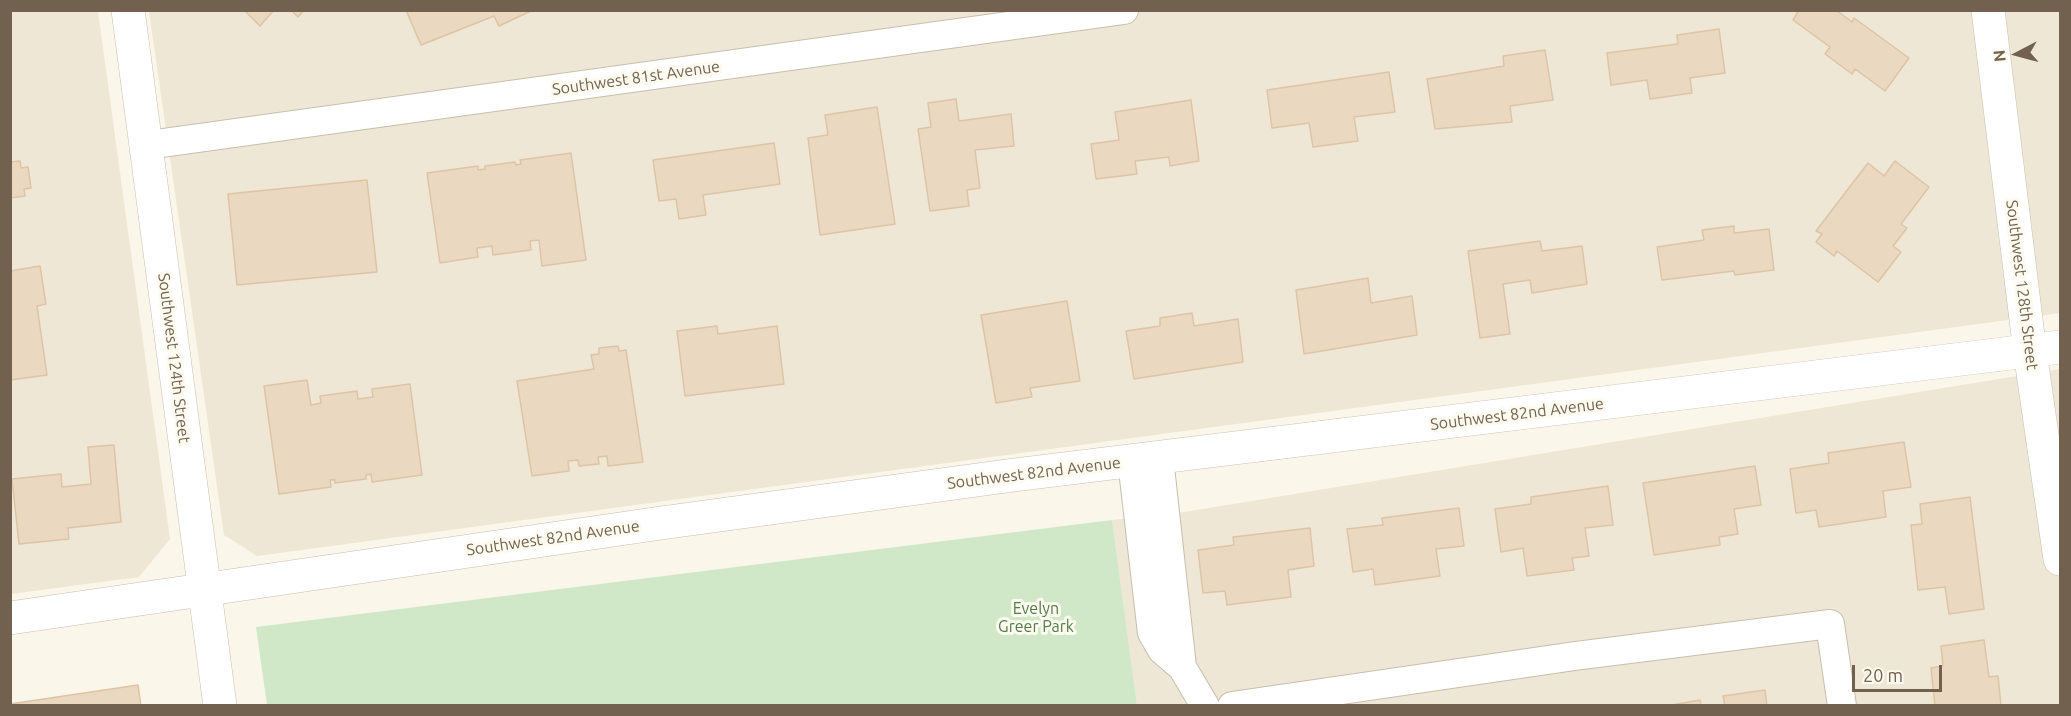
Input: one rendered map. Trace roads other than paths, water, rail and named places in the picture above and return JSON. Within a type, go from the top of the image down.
[{"type":"street","name":"Southwest 124th Street","points":[[128,10],[203,591],[220,705]]},
{"type":"street","name":"Southwest 81st Avenue","points":[[147,145],[1124,10]]},
{"type":"street","name":"Southwest 128th Street","points":[[1988,10],[2045,349],[2061,559]]},
{"type":"street","name":"Southwest 82nd Avenue","points":[[10,618],[781,506],[2045,349]]},
{"type":"street","points":[[1146,460],[1152,633],[1162,650],[1182,667],[1206,705]]},
{"type":"street","points":[[1232,705],[1830,624],[1842,705]]},
{"type":"park label","name":"Evelyn Greer Park","points":[[1036,618]]}]
